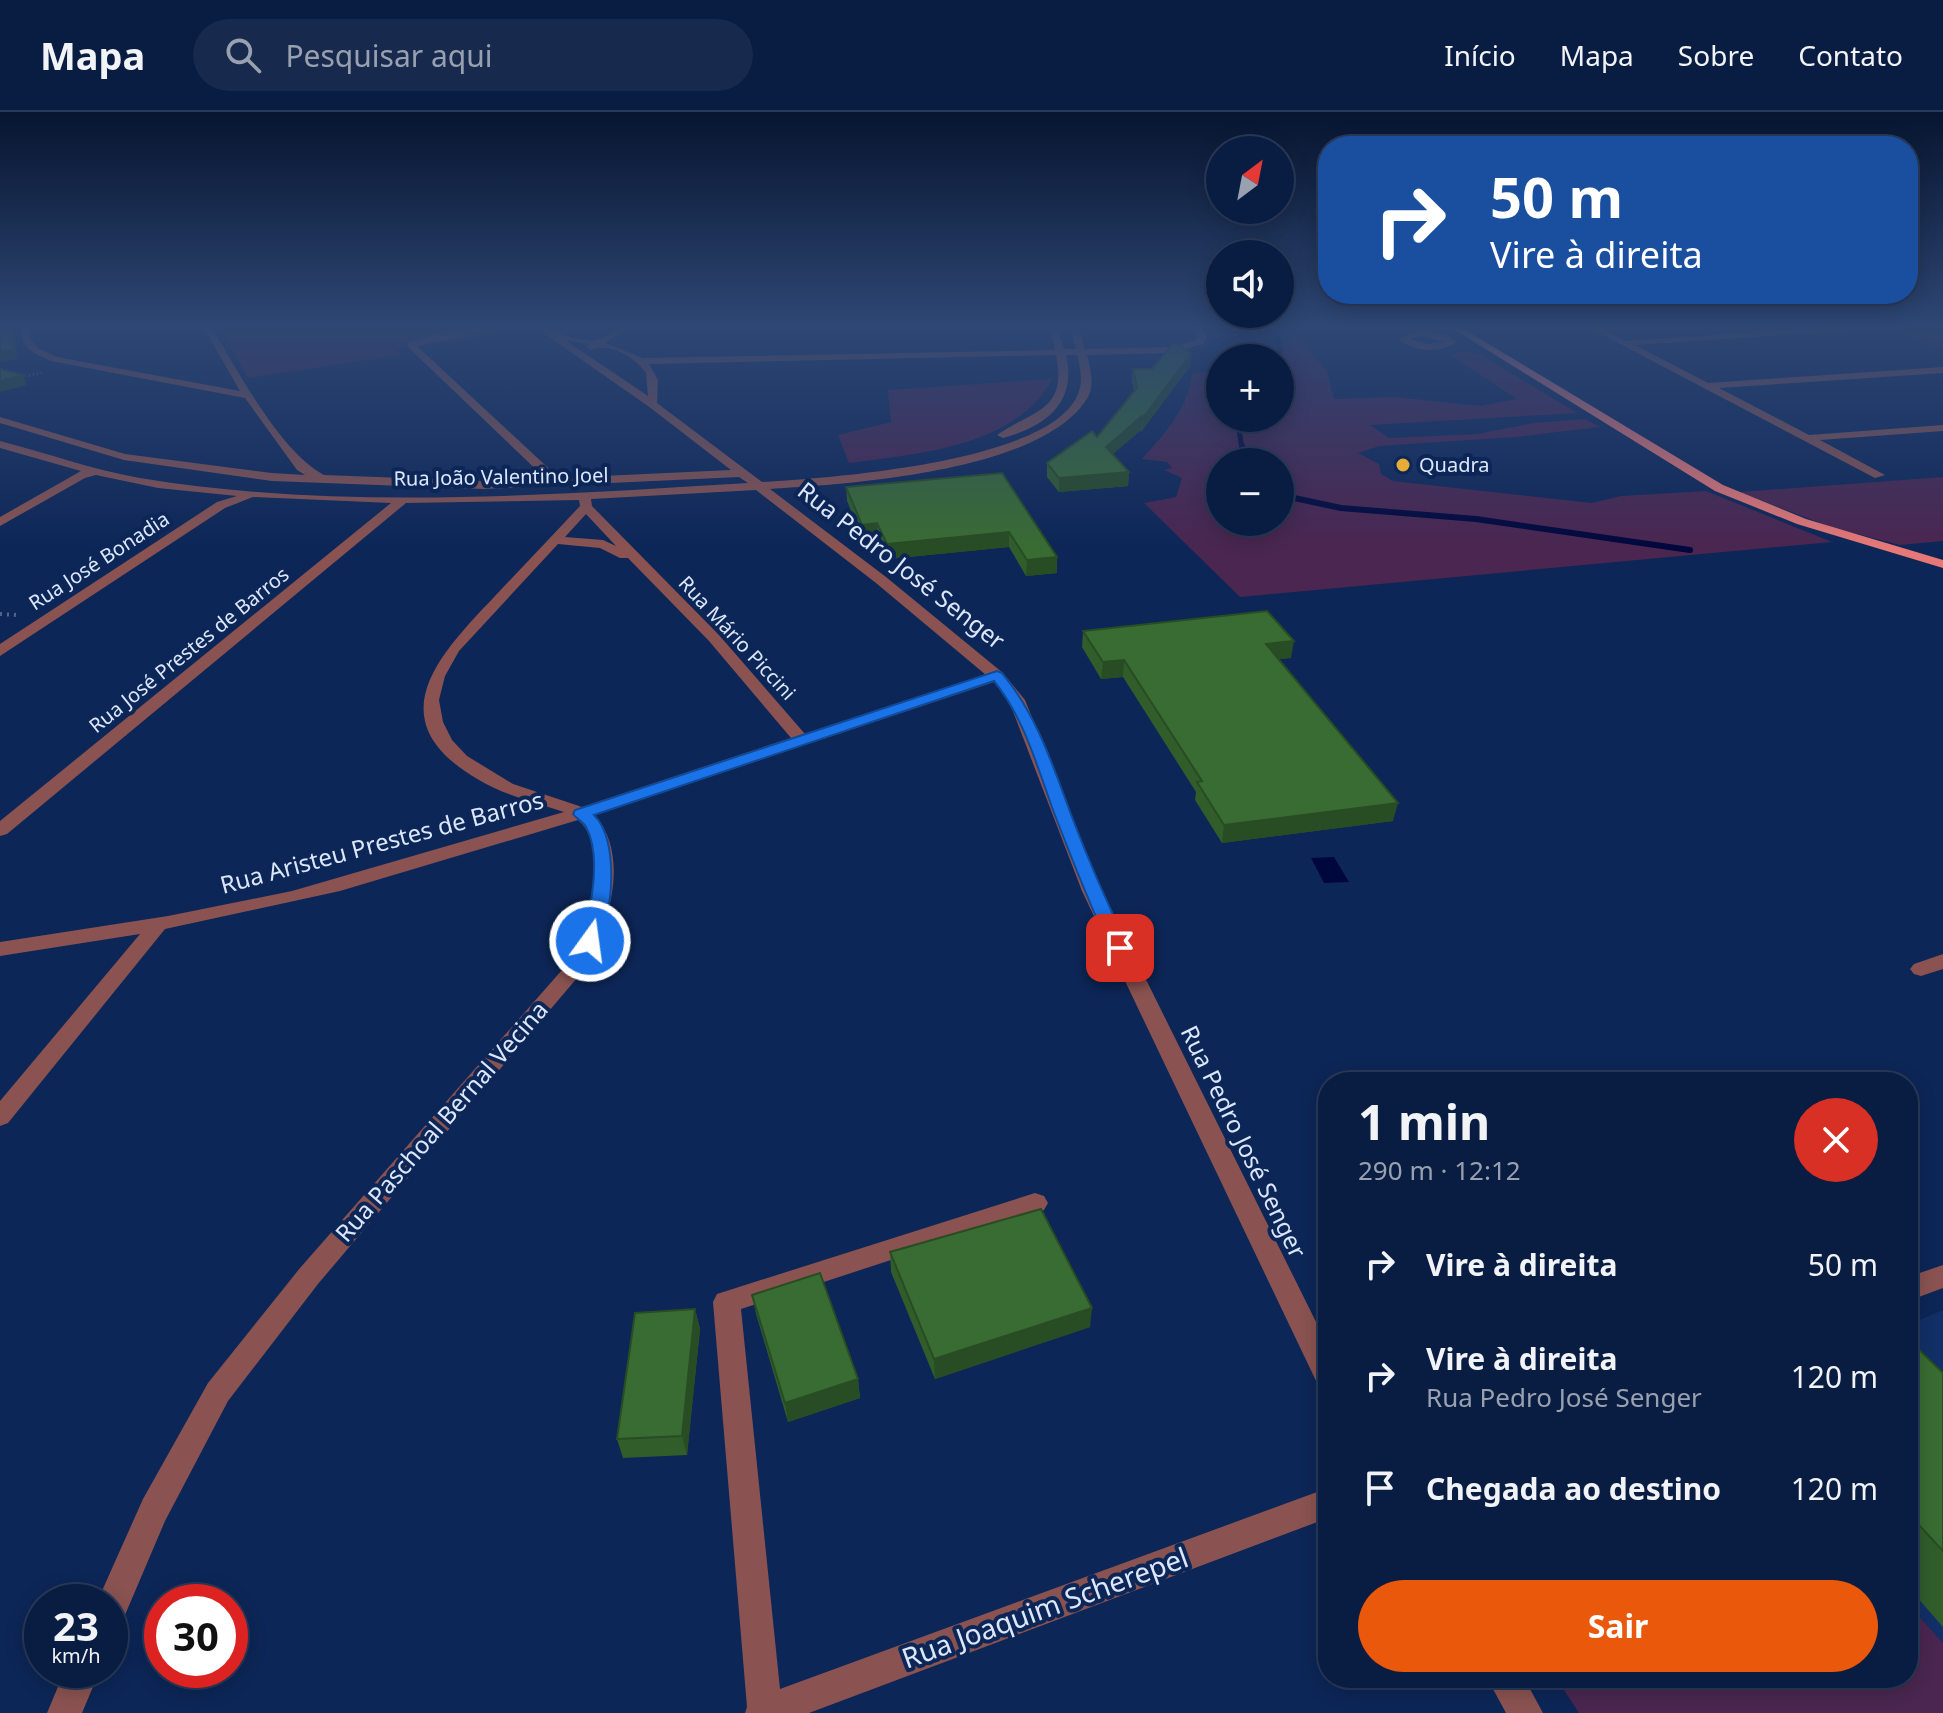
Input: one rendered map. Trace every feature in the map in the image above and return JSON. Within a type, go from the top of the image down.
[{"type":"main road","points":[[1574,400],[1719,488],[1753,505],[1821,529],[1943,564]]},
{"type":"street","points":[[251,400],[305,471],[325,480]]},
{"type":"street","points":[[470,400],[558,483]]},
{"type":"street","name":"Rua Pedro José Senger","points":[[646,400],[881,580],[997,676],[1017,700],[1092,891],[1318,1355]]},
{"type":"street","points":[[652,400],[652,404]]},
{"type":"street","name":"Rua João Valentino Joel","points":[[0,444],[86,470],[156,484],[259,485],[325,480],[558,483],[866,466],[922,459],[1012,432],[1042,414],[1057,400]]},
{"type":"street","name":"Rua João Valentino Joel","points":[[0,420],[118,460],[259,485],[403,500],[586,503],[915,472],[970,459],[1032,436],[1065,418],[1079,400]]},
{"type":"street","points":[[1734,400],[1879,475]]},
{"type":"street","points":[[1808,438],[1943,428]]},
{"type":"street","points":[[698,473],[720,458]]},
{"type":"street","points":[[0,522],[86,470],[118,460]]},
{"type":"street","points":[[259,485],[298,462]]},
{"type":"street","points":[[259,485],[298,462]]},
{"type":"street","points":[[513,484],[537,472],[541,466]]},
{"type":"street","points":[[698,473],[713,475],[721,480],[706,490]]},
{"type":"street","name":"Rua José Bonadia","points":[[221,505],[259,485]]},
{"type":"street","name":"Rua José Bonadia","points":[[0,651],[221,505],[259,485]]},
{"type":"street","name":"Rua José Prestes de Barros","points":[[0,830],[403,500]]},
{"type":"street","points":[[581,814],[571,808],[532,798],[470,769],[444,741],[432,717],[430,690],[438,669],[586,503]]},
{"type":"street","name":"Rua Mário Piccini","points":[[586,503],[642,566],[714,638],[802,740]]},
{"type":"street","name":"Rua Mário Piccini","points":[[554,540],[603,544],[642,566]]},
{"type":"street","name":"Rua Aristeu Prestes de Barros","points":[[0,949],[157,926],[332,887],[581,814],[997,676]]},
{"type":"street","name":"Rua Paschoal Bernal Vecina","points":[[121,1584],[154,1510],[218,1392],[309,1276],[578,965],[598,915],[602,883],[600,838],[591,820],[581,814]]},
{"type":"street","points":[[0,1117],[157,926]]},
{"type":"street","points":[[1921,969],[1943,961]]},
{"type":"street","points":[[764,1713],[727,1302],[1035,1203]]},
{"type":"street","points":[[1918,1285],[1943,1276]]},
{"type":"street","name":"Rua Joaquim Scherepel","points":[[764,1713],[1318,1507]]},
{"type":"street","points":[[64,1713],[75,1688]]},
{"type":"street","points":[[1510,1688],[1526,1713]]},
{"type":"shaded area","points":[[889,400],[1038,400],[1015,420],[962,443],[904,456],[849,463],[838,435],[891,422]]},
{"type":"shaded area","points":[[1185,400],[1206,400],[1206,432],[1294,432],[1294,400],[1421,400],[1480,406],[1513,400],[1555,400],[1577,413],[1370,425],[1389,438],[1477,434],[1533,423],[1585,419],[1600,427],[1515,437],[1379,446],[1358,453],[1379,464],[1381,474],[1393,481],[1592,503],[1621,496],[1706,491],[1832,542],[1240,597],[1144,503],[1176,497],[1182,478],[1164,470],[1172,468],[1167,462],[1142,459],[1167,429]]},
{"type":"shaded area","points":[[1943,477],[1943,541],[1900,545],[1831,527],[1739,492]]},
{"type":"shaded area","points":[[1334,857],[1349,882],[1324,883],[1311,858]]},
{"type":"shaded area","points":[[1943,1310],[1943,1643],[1918,1615],[1918,1321]]},
{"type":"shaded area","points":[[1918,1615],[1943,1643],[1943,1713],[1579,1713],[1563,1688],[1918,1688]]},
{"type":"building","points":[[1127,400],[1157,400],[1142,419],[1142,416],[1106,447],[1129,472],[1059,478],[1047,463],[1092,431],[1097,437]]},
{"type":"building","points":[[1002,473],[1057,557],[1027,560],[1009,532],[887,544],[877,523],[862,525],[846,487]]},
{"type":"building","points":[[1267,611],[1294,641],[1266,644],[1398,803],[1224,825],[1197,782],[1202,781],[1124,660],[1103,662],[1083,631]]},
{"type":"building","points":[[1041,1209],[1092,1308],[934,1359],[890,1252]]},
{"type":"building","points":[[820,1273],[858,1379],[785,1403],[752,1295]]},
{"type":"building","points":[[695,1309],[682,1436],[617,1439],[635,1313]]},
{"type":"building","points":[[1918,1349],[1943,1373],[1943,1551],[1918,1524]]},
{"type":"waterway","points":[[1239,432],[1242,448]]},
{"type":"waterway","points":[[1294,498],[1341,508],[1476,519],[1690,550]]},
{"type":"place","name":"Quadra","points":[[1403,465]]},
{"type":"route","points":[[590,941],[598,915],[602,883],[600,838],[591,820],[581,814],[997,676],[1017,700],[1032,732],[1092,891],[1120,948]]}]
